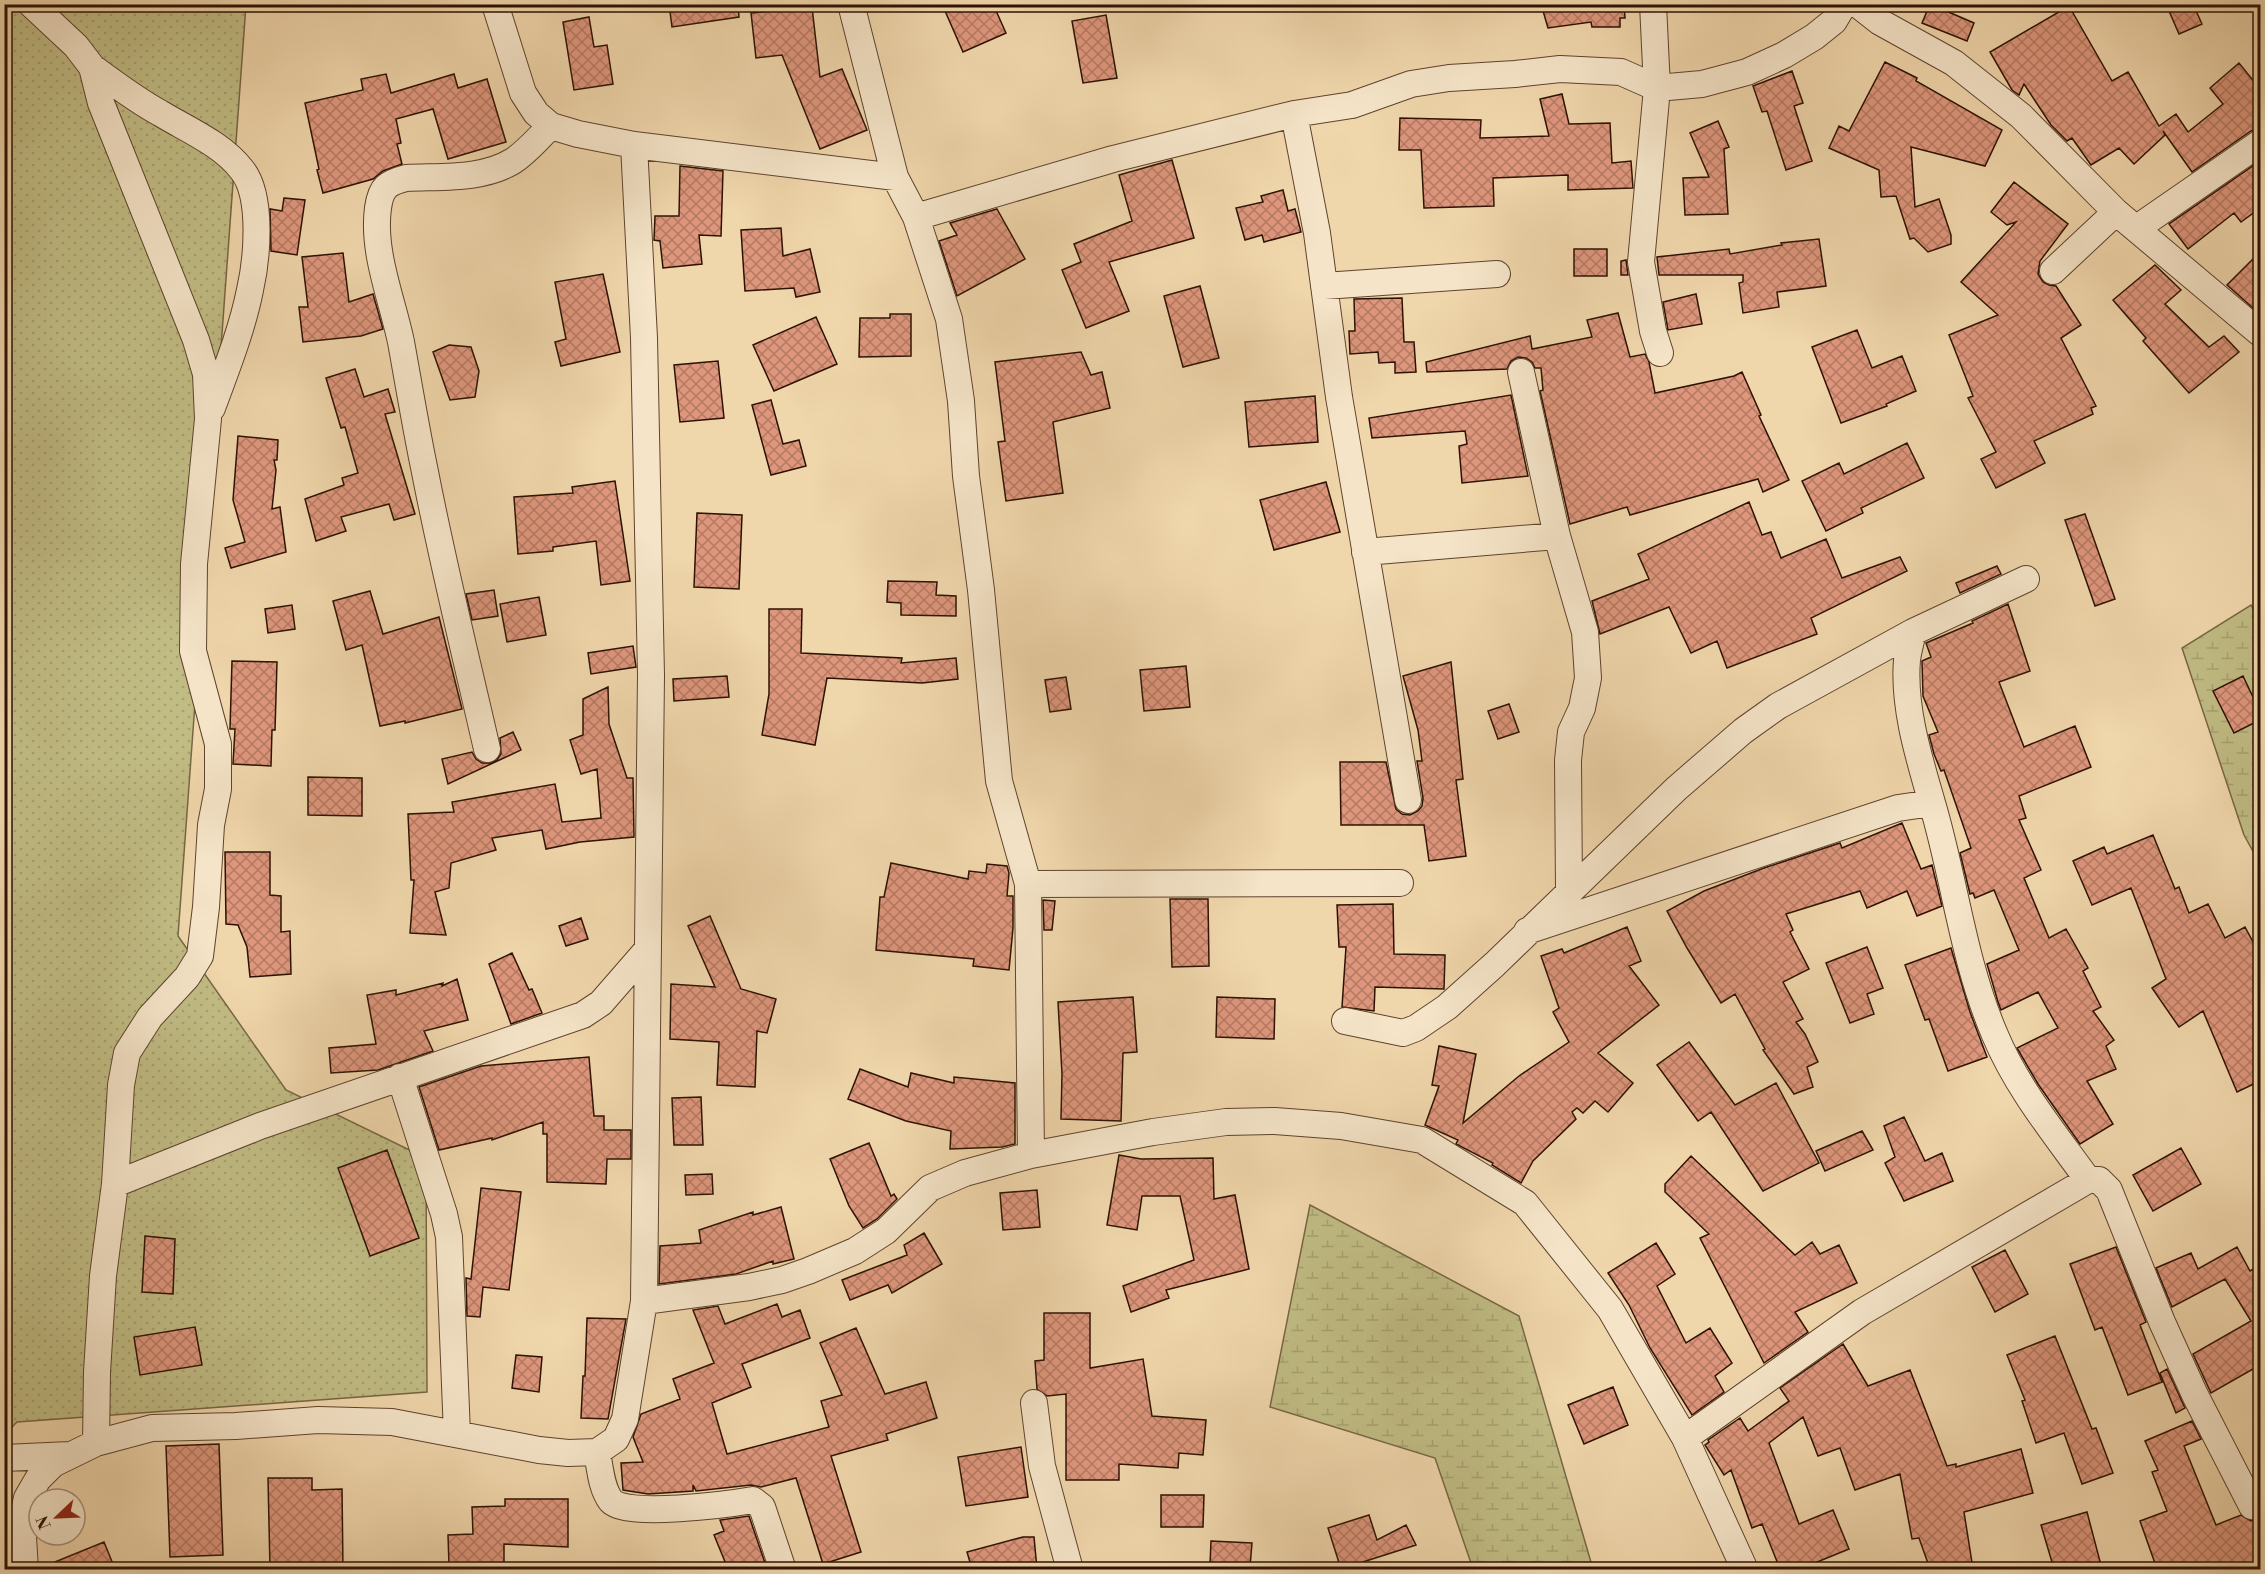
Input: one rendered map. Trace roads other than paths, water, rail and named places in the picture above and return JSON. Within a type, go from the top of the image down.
[{"type":"street","points":[[31,4],[76,46],[92,67],[157,112],[213,144],[228,156],[244,171],[254,194],[257,225],[250,290],[208,419]]},
{"type":"street","points":[[495,4],[523,93],[536,113],[551,126],[634,145],[895,177]]},
{"type":"street","points":[[851,4],[895,177],[916,217],[949,319],[961,400],[966,476],[981,590],[999,781],[1028,884],[1031,1155]]},
{"type":"street","points":[[1653,4],[1657,88],[1641,262],[1653,331],[1660,352]]},
{"type":"street","points":[[916,217],[1113,159],[1293,114],[1352,105],[1411,84],[1449,78],[1560,69],[1621,72],[1657,88],[1702,84],[1747,72],[1784,55],[1814,38],[1833,21],[1844,4]]},
{"type":"street","points":[[1857,4],[1880,22],[1954,63],[2021,116],[2116,212],[2260,333]]},
{"type":"street","points":[[92,67],[101,104],[163,263],[196,339],[206,374],[208,419],[194,564],[193,651],[218,744],[218,789],[211,825],[206,907],[200,956],[186,977],[150,1017],[127,1053],[121,1085],[115,1184],[103,1276],[97,1372],[96,1443]]},
{"type":"street","points":[[1293,114],[1310,193],[1365,552],[1408,800]]},
{"type":"street","points":[[487,749],[425,473],[400,339],[378,243],[378,211],[380,197],[385,186],[395,181],[406,178],[482,173],[500,168],[515,159],[551,126]]},
{"type":"street","points":[[2137,228],[2260,143]]},
{"type":"street","points":[[25,1569],[22,1520],[27,1498],[38,1479],[53,1464],[96,1443],[152,1428],[318,1420],[392,1422],[539,1450],[568,1453],[597,1452],[616,1439],[625,1419],[644,1301],[651,675],[644,338],[634,145]]},
{"type":"street","points":[[2053,271],[2116,212]]},
{"type":"street","points":[[1324,286],[1497,274]]},
{"type":"street","points":[[1521,372],[1557,536],[1585,632],[1588,678],[1582,708],[1571,732],[1568,760],[1569,892]]},
{"type":"street","points":[[1365,552],[1557,536]]},
{"type":"street","points":[[1345,1021],[1403,1033],[1416,1028],[1447,1007],[1495,964],[1676,789],[1743,731],[1778,706],[1913,632],[2026,579]]},
{"type":"street","points":[[1913,632],[1907,658],[1910,710],[1973,977],[1995,1036],[2022,1088],[2088,1180]]},
{"type":"street","points":[[1527,931],[1898,808],[1932,803]]},
{"type":"street","points":[[1028,884],[1400,883]]},
{"type":"street","points":[[115,1184],[260,1125],[583,1015],[601,1002],[648,949]]},
{"type":"street","points":[[400,1077],[444,1214],[448,1237],[457,1434]]},
{"type":"street","points":[[644,1301],[749,1287],[782,1280],[808,1271],[855,1251],[886,1231],[930,1188],[965,1173],[1031,1155],[1153,1132],[1226,1122],[1275,1121],[1341,1126],[1422,1140],[1525,1203],[1610,1309],[1684,1438],[1744,1569]]},
{"type":"street","points":[[1684,1438],[1862,1311],[2088,1180],[2099,1180],[2109,1190],[2162,1322],[2252,1506]]},
{"type":"street","points":[[1034,1403],[1042,1466],[1070,1569]]},
{"type":"street","points":[[597,1452],[604,1486],[612,1501],[620,1507],[638,1509],[716,1507],[753,1500],[762,1507],[783,1569]]},
{"type":"street","points":[[4,1458],[72,1454]]}]
